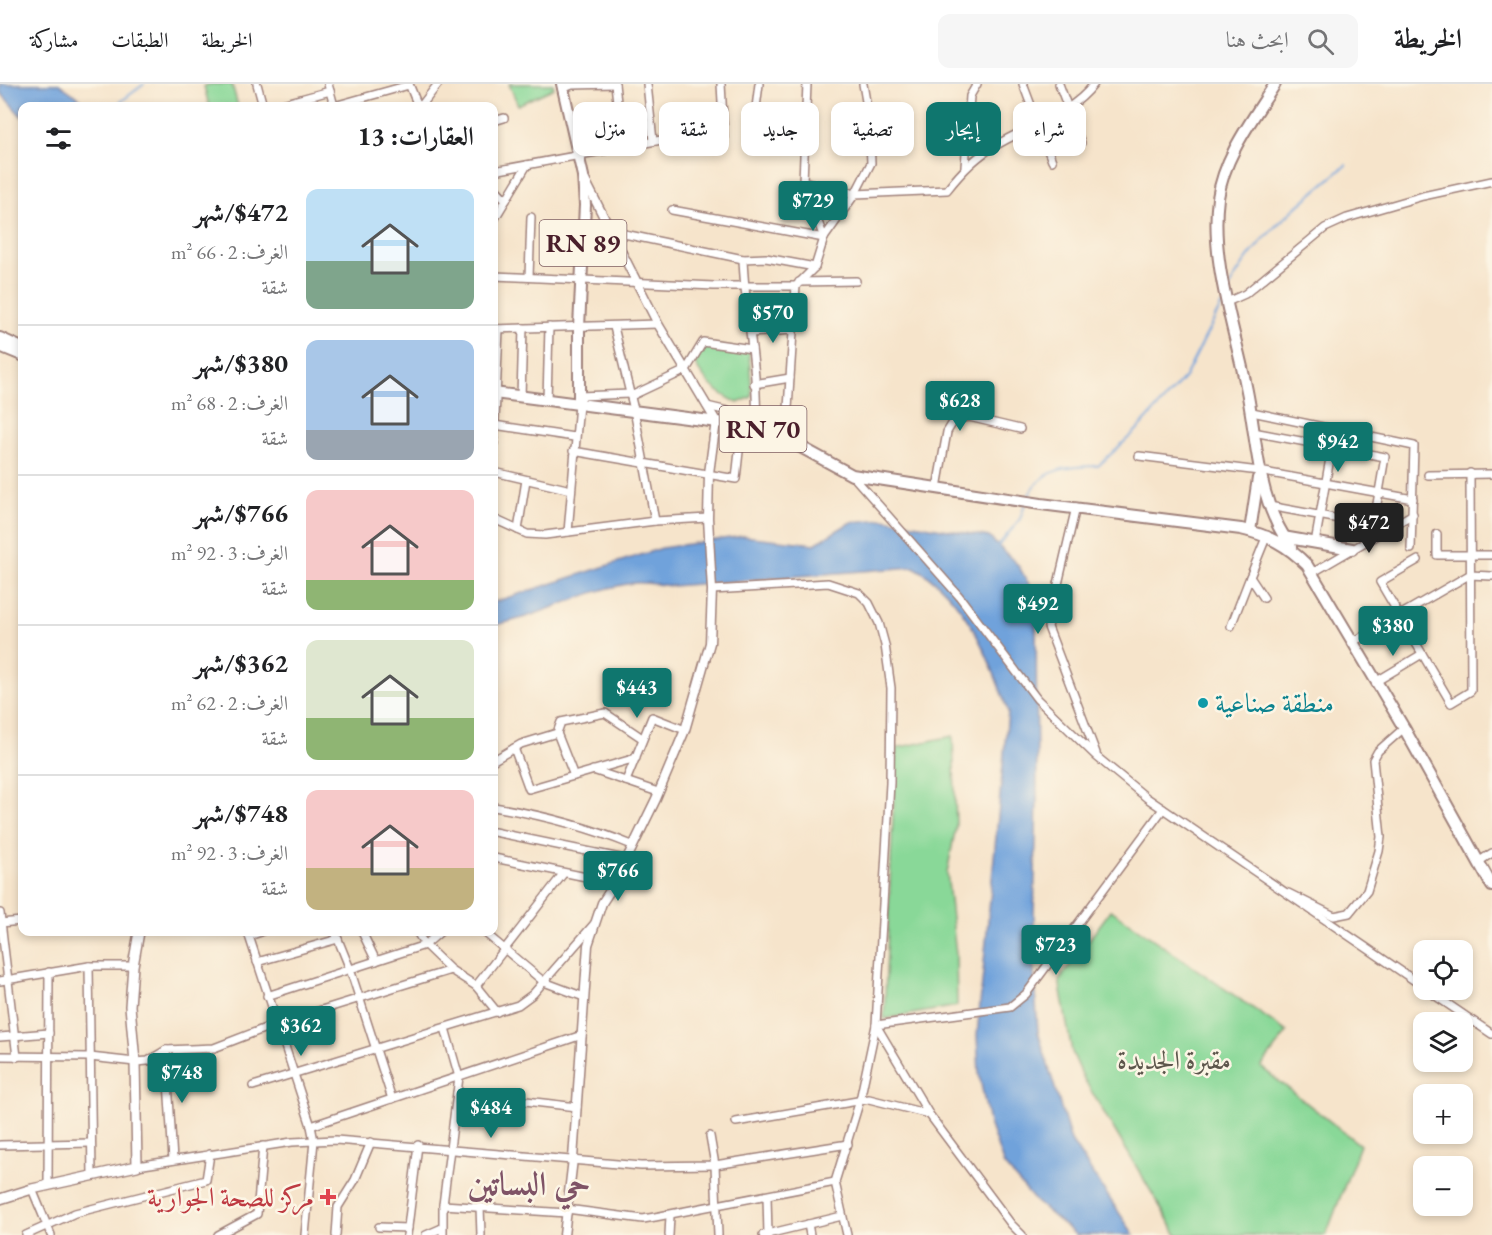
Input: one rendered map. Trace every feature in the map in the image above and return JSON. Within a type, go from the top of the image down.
[{"type":"main road","points":[[1275,84],[1242,135],[1227,167],[1219,195],[1219,251],[1227,302],[1252,412],[1259,471],[1268,506],[1283,537],[1292,549]]},
{"type":"main road","name":"RN 89","points":[[562,86],[573,133]]},
{"type":"main road","name":"RN 89","points":[[578,156],[583,177],[585,205],[579,327],[579,400]]},
{"type":"main road","points":[[4,344],[18,353]]},
{"type":"main road","name":"RN 70","points":[[498,393],[547,400],[579,400],[716,422],[742,424],[756,422],[852,475],[1267,535],[1292,549],[1312,573],[1377,681],[1492,886]]},
{"type":"main road","points":[[1250,531],[1259,471]]},
{"type":"main road","points":[[1283,537],[1352,549]]},
{"type":"main road","points":[[0,1199],[48,1185],[137,1166],[135,1062],[130,1006],[138,936]]},
{"type":"street","points":[[257,84],[262,102]]},
{"type":"street","points":[[348,102],[409,84],[417,102]]},
{"type":"street","points":[[422,102],[438,84]]},
{"type":"street","points":[[562,86],[615,84],[617,102]]},
{"type":"street","points":[[647,84],[653,141]]},
{"type":"street","points":[[721,84],[722,102]]},
{"type":"street","points":[[757,102],[759,84]]},
{"type":"street","points":[[807,84],[803,181],[824,238]]},
{"type":"street","points":[[786,439],[798,284],[815,267],[824,238],[855,194],[871,163],[869,119],[863,84]]},
{"type":"street","points":[[965,167],[970,96],[977,84]]},
{"type":"street","points":[[1023,84],[1030,102]]},
{"type":"street","points":[[1059,84],[1065,102]]},
{"type":"street","points":[[1075,102],[1090,86]]},
{"type":"street","points":[[287,102],[329,88]]},
{"type":"street","points":[[498,120],[504,118]]},
{"type":"street","points":[[803,181],[855,194],[947,190],[965,167],[994,146],[1013,136]]},
{"type":"street","points":[[647,142],[659,140]]},
{"type":"street","points":[[498,170],[573,156]]},
{"type":"street","points":[[1050,156],[1052,160]]},
{"type":"street","points":[[498,213],[527,165]]},
{"type":"street","points":[[564,1235],[573,1159],[588,945],[602,903],[615,883],[685,730],[710,643],[712,587],[708,518],[709,473],[716,422],[657,324],[583,177]]},
{"type":"street","points":[[1227,302],[1245,294],[1324,228],[1347,218],[1444,190],[1492,181]]},
{"type":"street","points":[[498,191],[506,200]]},
{"type":"street","points":[[672,210],[824,238]]},
{"type":"street","points":[[529,277],[531,217]]},
{"type":"street","points":[[610,231],[743,259],[766,258],[815,267]]},
{"type":"street","points":[[707,406],[756,422],[753,349],[744,286],[743,259]]},
{"type":"street","points":[[498,276],[744,286],[856,281]]},
{"type":"street","points":[[498,328],[614,327],[657,324]]},
{"type":"street","points":[[547,400],[549,327]]},
{"type":"street","points":[[614,327],[631,395],[655,521]]},
{"type":"street","points":[[521,396],[523,328]]},
{"type":"street","points":[[751,333],[793,330]]},
{"type":"street","points":[[568,532],[574,437],[579,400],[631,395],[686,370],[703,342],[753,349]]},
{"type":"street","points":[[754,384],[790,378]]},
{"type":"street","points":[[1252,412],[1414,446],[1411,549]]},
{"type":"street","points":[[938,488],[947,432],[955,419],[969,417],[1020,429]]},
{"type":"street","points":[[573,451],[736,478],[742,424]]},
{"type":"street","points":[[498,426],[574,437]]},
{"type":"street","points":[[1253,432],[1385,457],[1371,539]]},
{"type":"street","points":[[1315,543],[1332,447]]},
{"type":"street","points":[[1139,456],[1259,471],[1413,499]]},
{"type":"street","points":[[498,473],[571,490]]},
{"type":"street","points":[[1418,560],[1380,582],[1450,703],[1471,691],[1470,473]]},
{"type":"street","points":[[1428,476],[1492,474]]},
{"type":"street","points":[[852,475],[959,596],[1037,699],[1097,757],[1163,809],[1278,890],[1413,980]]},
{"type":"street","points":[[518,530],[526,480]]},
{"type":"street","points":[[1268,506],[1372,525]]},
{"type":"street","points":[[1076,507],[1048,627],[1097,757]]},
{"type":"street","points":[[1312,573],[1413,514]]},
{"type":"street","points":[[498,521],[518,530],[545,535],[655,521],[708,518]]},
{"type":"street","points":[[1437,534],[1437,555],[1492,555]]},
{"type":"street","points":[[1232,626],[1267,535]]},
{"type":"street","points":[[1353,642],[1469,575],[1492,576]]},
{"type":"street","points":[[1250,577],[1263,598]]},
{"type":"street","points":[[712,587],[828,583],[859,593],[869,603],[879,623],[891,688],[890,783],[876,1025],[860,1100],[835,1182],[847,1235]]},
{"type":"street","points":[[1377,681],[1422,654]]},
{"type":"street","points":[[574,776],[557,733],[561,722],[605,713],[642,738]]},
{"type":"street","points":[[627,781],[652,717],[685,730]]},
{"type":"street","points":[[1278,890],[1303,899],[1334,916],[1343,915],[1354,908],[1369,884],[1381,837],[1373,760],[1378,751],[1404,728]]},
{"type":"street","points":[[498,758],[514,748],[557,733]]},
{"type":"street","points":[[514,748],[529,789],[636,758]]},
{"type":"street","points":[[592,770],[658,792]]},
{"type":"street","points":[[498,808],[552,818],[596,830],[632,845]]},
{"type":"street","points":[[876,1025],[1010,1007],[1026,994],[1163,809]]},
{"type":"street","points":[[498,833],[625,859]]},
{"type":"street","points":[[1478,862],[1492,853]]},
{"type":"street","points":[[498,859],[615,883]]},
{"type":"street","points":[[476,986],[503,948],[563,874]]},
{"type":"street","points":[[0,914],[4,980],[17,1057]]},
{"type":"street","points":[[1,923],[18,921]]},
{"type":"street","points":[[253,1086],[519,1005],[544,982],[594,924]]},
{"type":"street","points":[[249,936],[314,1140],[304,1235]]},
{"type":"street","points":[[257,962],[333,936]]},
{"type":"street","points":[[336,936],[350,969],[392,1099]]},
{"type":"street","points":[[364,936],[376,961]]},
{"type":"street","points":[[419,936],[425,945],[450,970],[476,986],[497,1012]]},
{"type":"street","points":[[267,996],[425,945],[435,936]]},
{"type":"street","points":[[489,936],[544,982],[584,997]]},
{"type":"street","points":[[4,980],[89,966],[133,966]]},
{"type":"street","points":[[89,966],[92,1175]]},
{"type":"street","points":[[0,1056],[90,1057],[135,1062],[147,1061],[166,1050],[214,1048],[276,1024],[450,970]]},
{"type":"street","points":[[48,1185],[49,972]]},
{"type":"street","points":[[1442,1000],[1492,1034]]},
{"type":"street","points":[[876,1025],[929,1114],[1011,1224],[1022,1235]]},
{"type":"street","points":[[426,1235],[443,1232],[443,1205],[459,1077],[445,1028]]},
{"type":"street","points":[[0,1037],[49,1033]]},
{"type":"street","points":[[311,1126],[582,1035]]},
{"type":"street","points":[[166,1050],[173,1160]]},
{"type":"street","points":[[457,1093],[577,1107]]},
{"type":"street","points":[[736,1122],[860,1100],[929,1114]]},
{"type":"street","points":[[710,1136],[715,1165],[718,1235]]},
{"type":"street","points":[[137,1166],[314,1140],[418,1145],[641,1166],[715,1165],[848,1144]]},
{"type":"street","points":[[336,1235],[338,1207],[355,1180],[371,1142]]},
{"type":"street","points":[[0,1145],[91,1143]]},
{"type":"street","points":[[380,1227],[408,1231],[418,1145]]},
{"type":"street","points":[[218,1235],[257,1214],[263,1146]]},
{"type":"street","points":[[26,1235],[75,1213],[206,1180],[210,1154]]},
{"type":"street","points":[[443,1205],[567,1211],[643,1219],[670,1216],[835,1182]]},
{"type":"street","points":[[32,1189],[51,1235]]},
{"type":"street","points":[[767,1196],[766,1235],[842,1216]]},
{"type":"street","points":[[480,1207],[482,1235]]},
{"type":"street","points":[[669,1235],[670,1216]]},
{"type":"street","points":[[808,1224],[810,1235]]},
{"type":"green space","points":[[232,84],[237,102],[208,102],[204,86]]},
{"type":"green space","points":[[509,84],[553,84],[554,88],[518,105]]},
{"type":"green space","points":[[705,343],[749,352],[752,397],[738,403],[719,392],[708,382],[695,364]]},
{"type":"green space","points":[[953,736],[956,826],[947,873],[956,954],[957,1006],[884,1019],[896,748]]},
{"type":"green space","name":"مقبرة الجديدة","points":[[1111,910],[1287,1032],[1261,1067],[1360,1145],[1326,1235],[1177,1235],[1084,1079],[1072,1052],[1059,980]]},
{"type":"water","points":[[0,84],[59,84],[85,102],[18,102],[18,112],[0,92]]},
{"type":"water","points":[[884,519],[989,537],[1018,565],[1036,597],[1037,797],[1033,958],[1038,1032],[1071,1141],[1134,1235],[1076,1235],[1036,1202],[1004,1165],[989,1123],[979,1074],[977,1035],[1008,712],[993,671],[974,630],[948,594],[914,567],[672,586],[635,583],[599,591],[529,616],[498,624],[498,601],[662,548],[743,536],[815,544],[851,522]]},
{"type":"waterway","points":[[120,102],[144,84]]},
{"type":"waterway","points":[[1228,290],[1238,271],[1265,237],[1296,207],[1346,165]]},
{"type":"waterway","points":[[1027,499],[1040,480],[1056,471],[1098,466],[1139,428],[1185,377],[1222,304]]},
{"type":"waterway","points":[[998,546],[1020,519],[1025,504]]},
{"type":"place","name":"منطقة صناعية","points":[[1203,703]]},
{"type":"place","name":"مركز للصحة الجوارية","points":[[328,1197]]},
{"type":"district","name":"حي البساتين","points":[[529,1183]]}]
